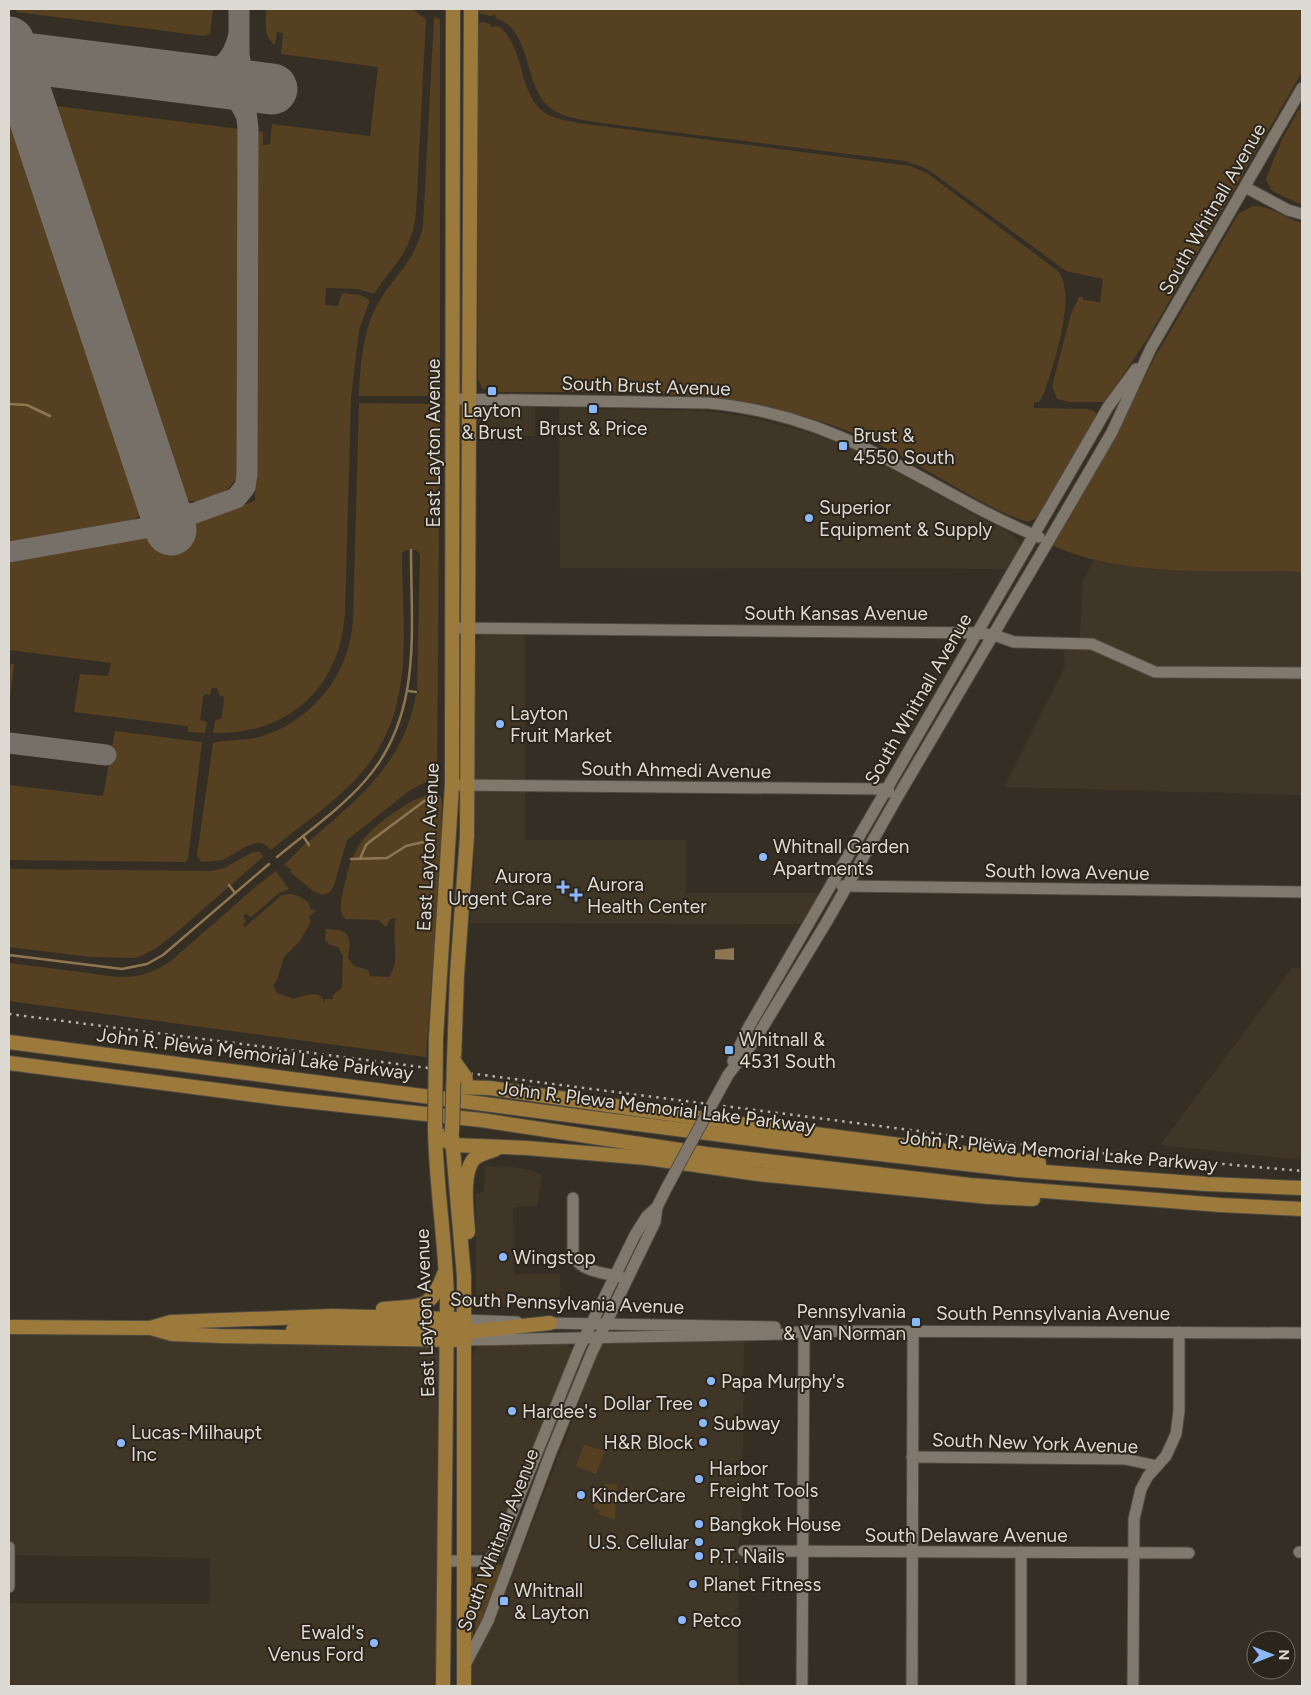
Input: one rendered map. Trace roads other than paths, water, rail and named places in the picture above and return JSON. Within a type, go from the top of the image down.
[{"type":"main road","name":"East Layton Avenue","points":[[453,9],[452,784],[436,1038],[435,1134],[436,1176],[446,1269],[456,1329],[464,1437],[464,1686]]},
{"type":"main road","name":"East Layton Avenue","points":[[443,1686],[444,1561],[456,1329],[464,1277],[452,1138],[461,1084],[454,1061],[454,1041],[465,875],[468,785],[471,9]]},
{"type":"main road","name":"John R. Plewa Memorial Lake Parkway","points":[[9,1042],[768,1141],[1018,1170],[1206,1184],[1302,1188]]},
{"type":"main road","name":"John R. Plewa Memorial Lake Parkway","points":[[9,1063],[286,1098],[481,1120],[765,1161],[970,1185],[1220,1205],[1302,1209]]},
{"type":"main road","points":[[435,1105],[442,1094],[461,1084],[761,1127],[1206,1184]]},
{"type":"main road","points":[[435,1134],[442,1138],[503,1147],[647,1158],[758,1174],[989,1197],[1220,1205]]},
{"type":"main road","points":[[435,1134],[449,1217],[456,1329],[503,1330],[550,1323]]},
{"type":"main road","points":[[464,1277],[468,1254],[466,1177],[469,1166],[476,1158],[503,1147]]},
{"type":"main road","points":[[332,1316],[421,1305],[431,1300],[438,1290],[446,1269]]},
{"type":"main road","name":"South Pennsylvania Avenue","points":[[150,1328],[171,1322],[332,1316],[456,1329]]},
{"type":"main road","name":"South Pennsylvania Avenue","points":[[9,1327],[150,1328],[172,1334],[231,1336],[456,1329]]},
{"type":"street","name":"South Whitnall Avenue","points":[[728,1075],[755,1040],[847,887],[898,796],[1049,541],[1112,432],[1151,348],[1302,88]]},
{"type":"street","points":[[1245,187],[1288,210],[1302,214]]},
{"type":"street","name":"South Whitnall Avenue","points":[[464,1666],[488,1621],[551,1452],[599,1338],[655,1222],[657,1207],[728,1075],[747,1030],[1108,407],[1151,348]]},
{"type":"street","name":"South Brust Avenue","points":[[452,399],[708,403],[750,409],[820,429],[858,444],[979,510],[1049,541]]},
{"type":"street","name":"South Kansas Avenue","points":[[452,628],[977,633],[994,634],[1014,642],[1092,644],[1155,672],[1302,673]]},
{"type":"street","points":[[927,717],[941,725]]},
{"type":"street","name":"South Ahmedi Avenue","points":[[452,784],[885,789],[898,796]]},
{"type":"street","name":"South Iowa Avenue","points":[[832,883],[847,887],[1302,892]]},
{"type":"street","points":[[573,1198],[573,1255],[575,1261],[581,1267],[628,1279]]},
{"type":"street","name":"South Whitnall Avenue","points":[[444,1561],[464,1563],[487,1561],[497,1551],[554,1406],[584,1338],[635,1235],[647,1216],[657,1207]]},
{"type":"street","name":"South Pennsylvania Avenue","points":[[550,1323],[786,1327],[804,1331]]},
{"type":"street","name":"South Pennsylvania Avenue","points":[[456,1329],[584,1338],[786,1334],[804,1331],[1302,1333]]},
{"type":"street","points":[[802,1686],[804,1331]]},
{"type":"street","points":[[912,1686],[913,1331]]},
{"type":"street","points":[[1133,1686],[1134,1519],[1136,1501],[1148,1476],[1173,1444],[1178,1424],[1179,1332]]},
{"type":"street","name":"South New York Avenue","points":[[912,1458],[1125,1459],[1157,1466]]},
{"type":"street","points":[[9,1547],[9,1587]]},
{"type":"street","name":"South Delaware Avenue","points":[[744,1551],[1189,1553]]},
{"type":"street","points":[[1021,1552],[1021,1686]]},
{"type":"waterway","points":[[9,404],[27,405],[50,416]]},
{"type":"waterway","points":[[277,857],[333,812],[364,782],[383,756],[396,729],[405,701],[410,672],[412,642],[411,550]]},
{"type":"waterway","points":[[408,691],[416,692]]},
{"type":"waterway","points":[[360,859],[366,845],[427,799]]},
{"type":"waterway","points":[[303,836],[309,845]]},
{"type":"waterway","points":[[351,859],[387,858],[406,846],[432,840]]},
{"type":"waterway","points":[[9,955],[122,969],[147,964],[163,955],[269,864]]},
{"type":"waterway","points":[[229,885],[235,893]]},
{"type":"railway","points":[[9,1014],[1066,1150],[1302,1171]]},
{"type":"place","name":"Layton & Brust","points":[[492,391]]},
{"type":"place","name":"Brust & Price","points":[[593,409]]},
{"type":"place","name":"Brust & 4550 South","points":[[843,446]]},
{"type":"place","name":"Superior Equipment & Supply","points":[[809,518]]},
{"type":"place","name":"Layton Fruit Market","points":[[500,724]]},
{"type":"place","name":"Whitnall Garden Apartments","points":[[763,857]]},
{"type":"place","name":"Aurora Urgent Care","points":[[563,887]]},
{"type":"place","name":"Aurora Health Center","points":[[576,895]]},
{"type":"place","name":"Whitnall & 4531 South","points":[[729,1050]]},
{"type":"place","name":"Wingstop","points":[[503,1257]]},
{"type":"place","name":"Pennsylvania & Van Norman","points":[[916,1322]]},
{"type":"place","name":"Papa Murphy's","points":[[711,1381]]},
{"type":"place","name":"Dollar Tree","points":[[703,1403]]},
{"type":"place","name":"Hardee's","points":[[512,1411]]},
{"type":"place","name":"Subway","points":[[703,1423]]},
{"type":"place","name":"H&R Block","points":[[703,1442]]},
{"type":"place","name":"Lucas-Milhaupt Inc","points":[[121,1443]]},
{"type":"place","name":"Harbor Freight Tools","points":[[699,1479]]},
{"type":"place","name":"KinderCare","points":[[581,1495]]},
{"type":"place","name":"Bangkok House","points":[[699,1524]]},
{"type":"place","name":"U.S. Cellular","points":[[699,1542]]},
{"type":"place","name":"P.T. Nails","points":[[699,1556]]},
{"type":"place","name":"Planet Fitness","points":[[693,1584]]},
{"type":"place","name":"Whitnall & Layton","points":[[504,1601]]},
{"type":"place","name":"Petco","points":[[682,1620]]},
{"type":"place","name":"Ewald's Venus Ford","points":[[374,1643]]}]
